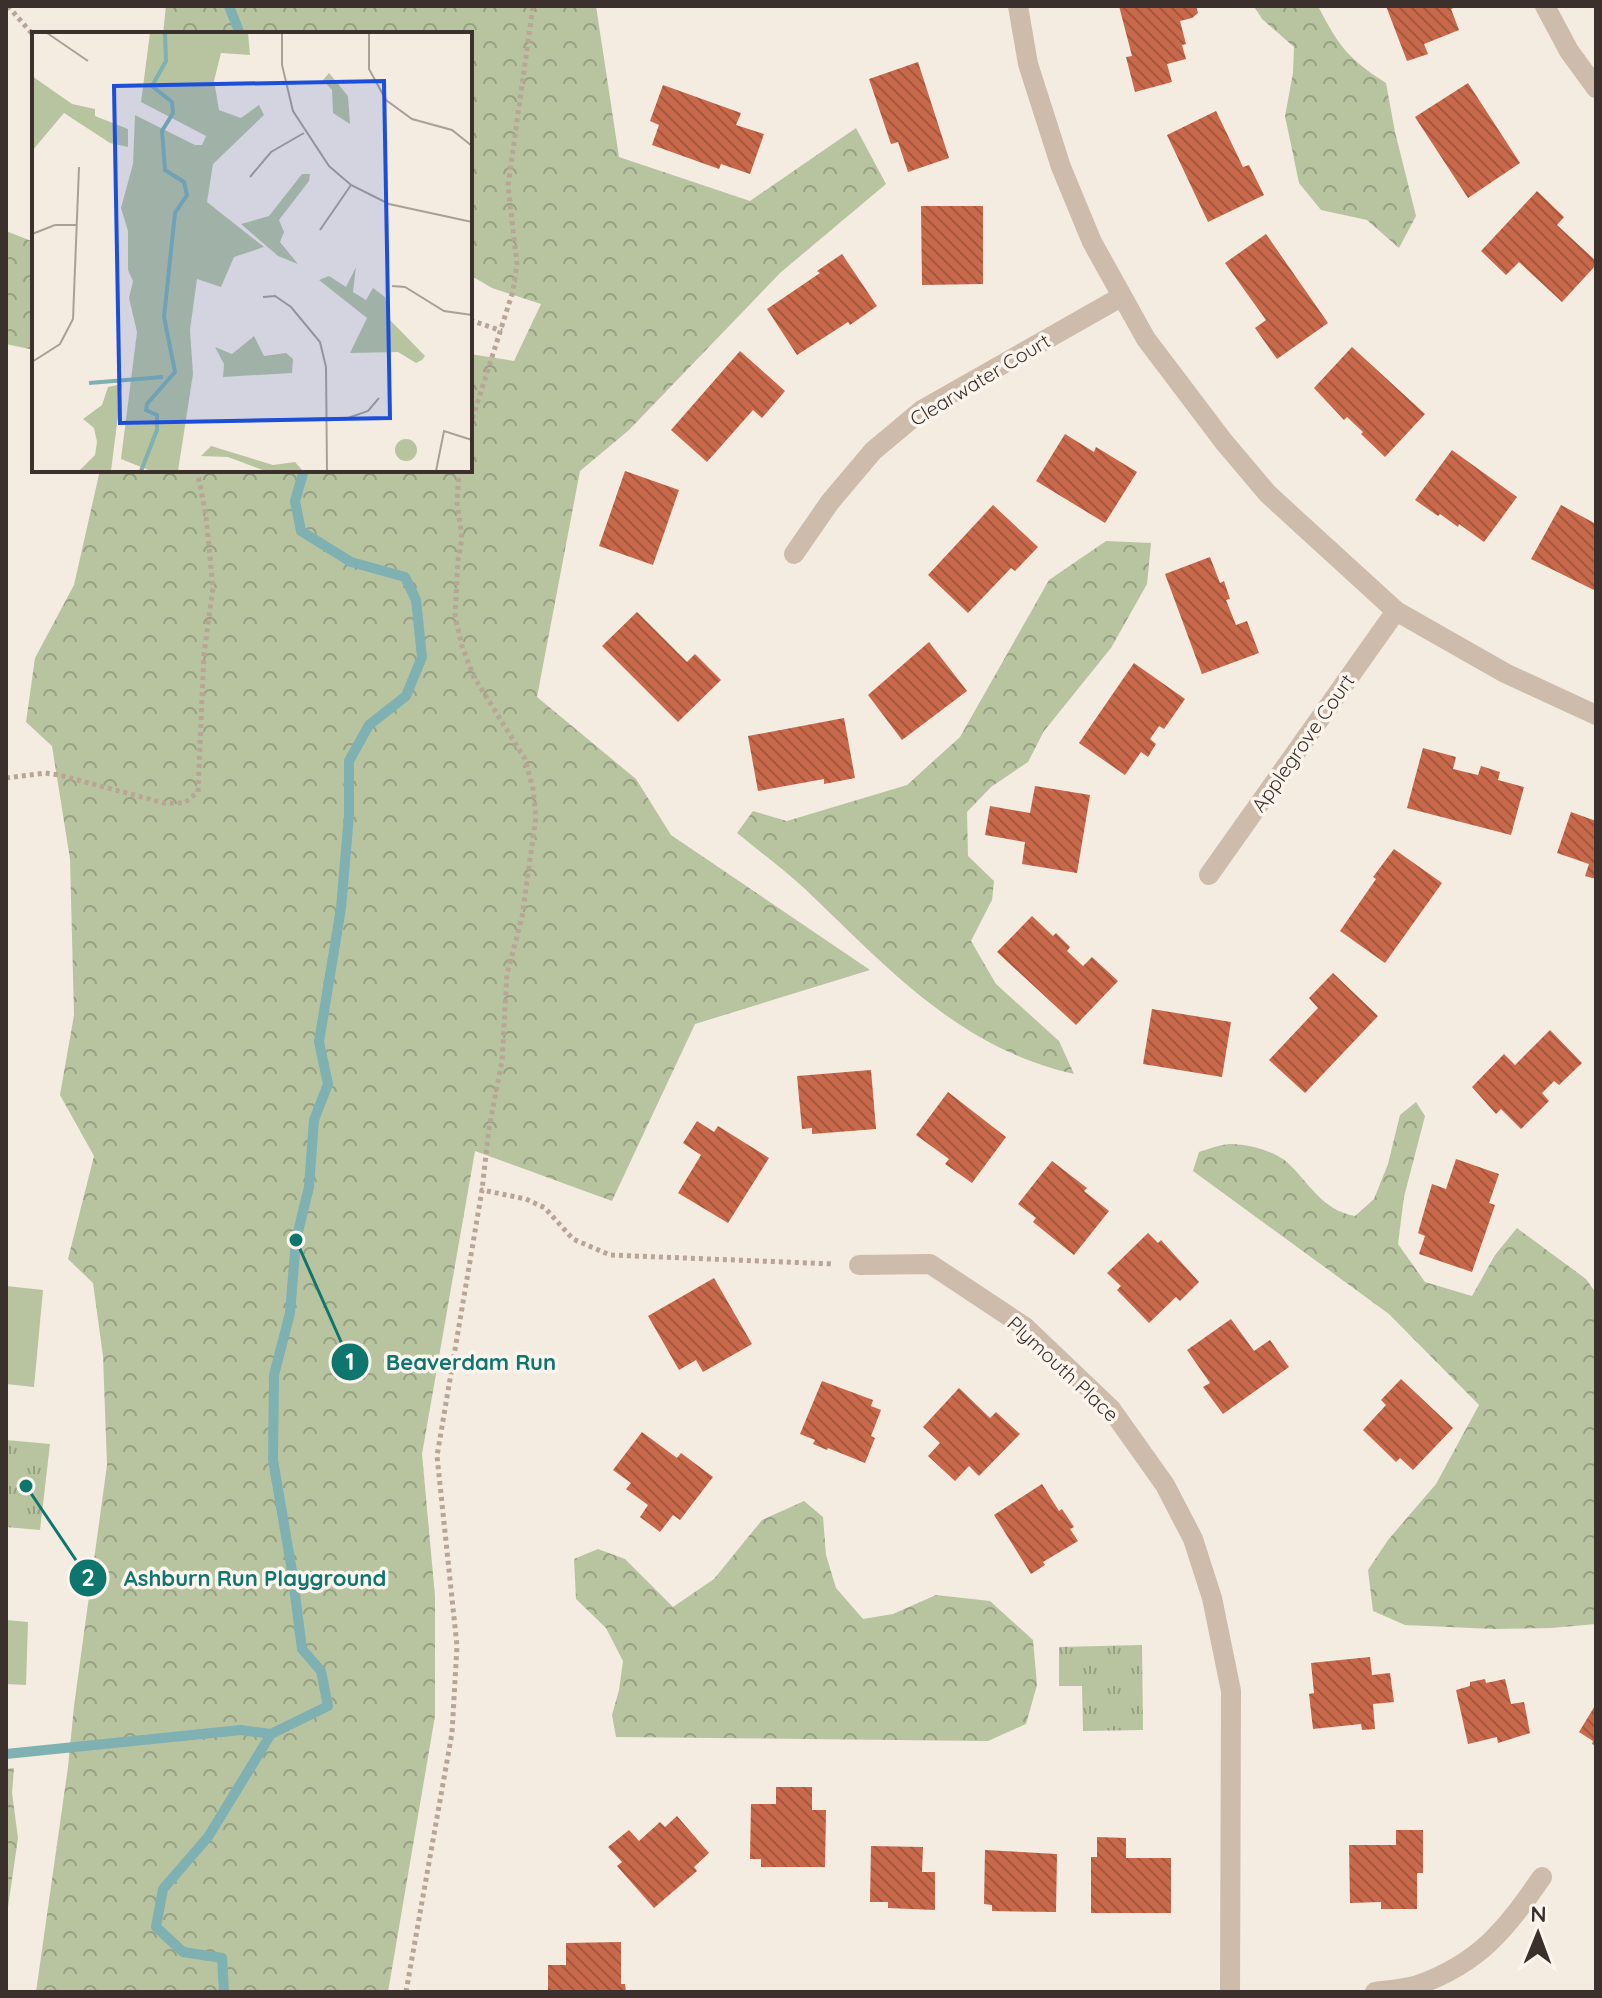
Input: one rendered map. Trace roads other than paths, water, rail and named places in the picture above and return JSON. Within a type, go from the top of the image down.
[{"type":"street","points":[[1018,6],[1028,64],[1061,167],[1092,242],[1146,339],[1181,388],[1268,494],[1396,611],[1505,673],[1596,715]]},
{"type":"street","points":[[1545,6],[1569,51],[1596,88]]},
{"type":"street","name":"Clearwater Court","points":[[794,554],[830,502],[873,451],[922,410],[1121,297]]},
{"type":"street","name":"Applegrove Court","points":[[1209,875],[1396,611]]},
{"type":"street","name":"Plymouth Place","points":[[859,1265],[930,1264],[1025,1327],[1111,1409],[1165,1485],[1193,1539],[1212,1598],[1231,1691],[1230,1992]]},
{"type":"street","points":[[1375,1992],[1417,1985],[1476,1957],[1508,1925],[1542,1877]]},
{"type":"waterway","points":[[229,6],[239,32]]},
{"type":"waterway","points":[[224,1992],[222,1958],[183,1952],[156,1927],[163,1889],[208,1837],[271,1734],[328,1706],[321,1671],[302,1649],[273,1460],[274,1375],[290,1313],[296,1240],[309,1187],[314,1120],[328,1084],[319,1042],[341,908],[349,815],[349,761],[369,725],[406,696],[422,657],[416,600],[405,577],[351,562],[301,531],[295,501],[303,472]]},
{"type":"waterway","points":[[6,1754],[241,1730],[271,1734]]},
{"type":"place","name":"Beaverdam Run","points":[[296,1240]]},
{"type":"place","name":"Ashburn Run Playground","points":[[26,1486]]}]
